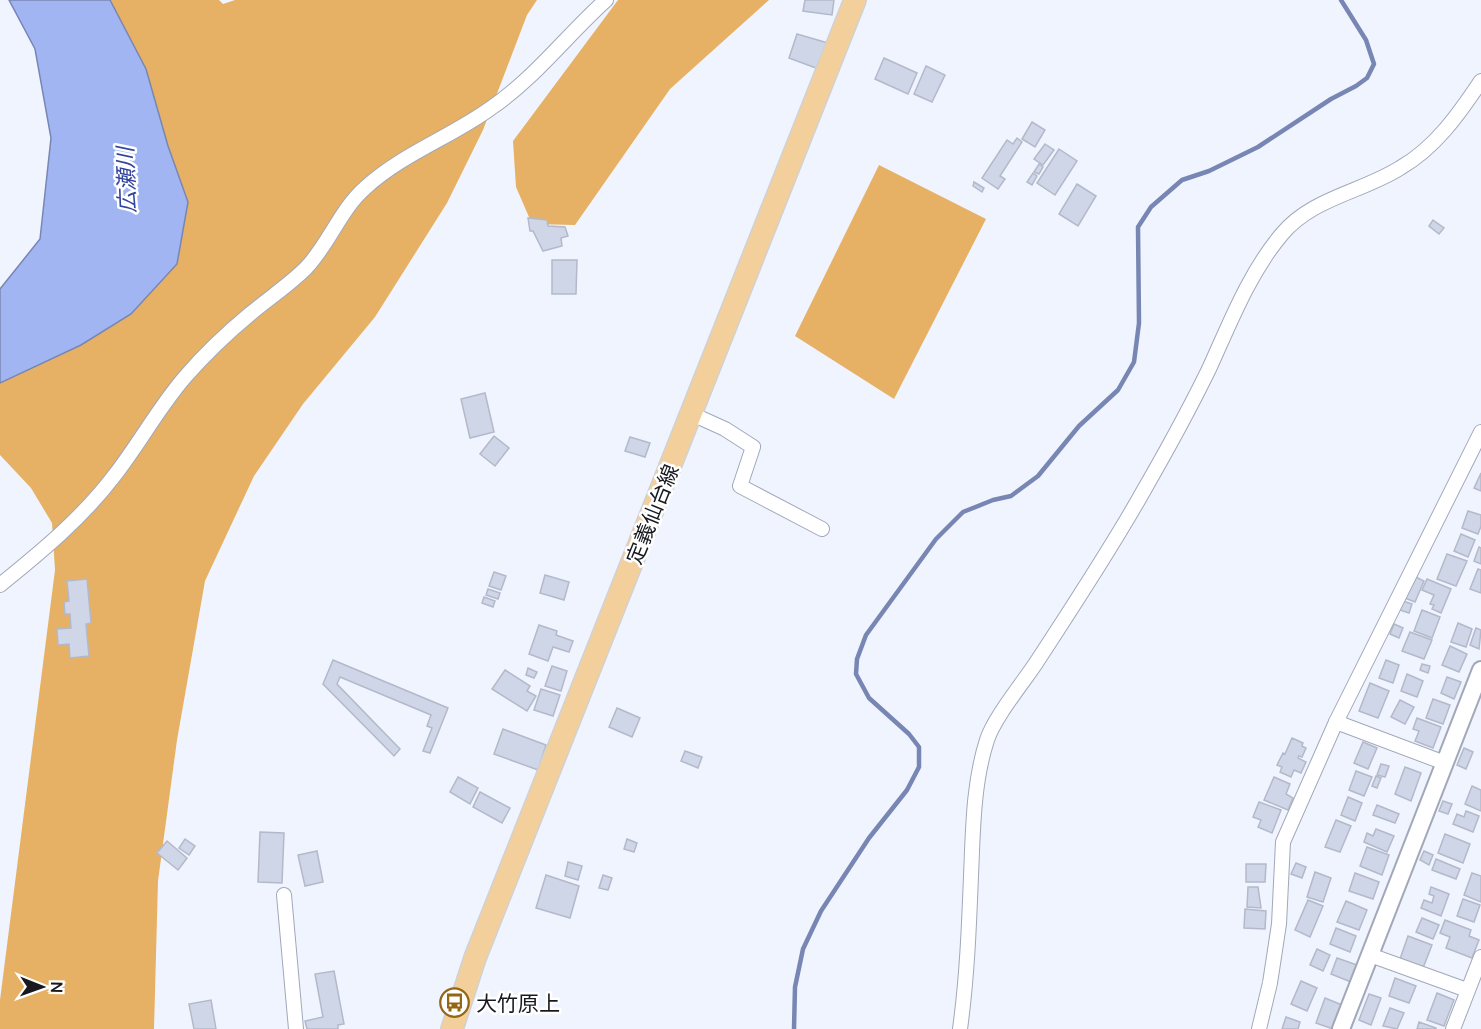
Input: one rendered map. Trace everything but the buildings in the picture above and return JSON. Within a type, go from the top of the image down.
[{"type":"main road","name":"定義仙台線","points":[[452,1029],[475,958],[855,0]]},
{"type":"street","points":[[0,585],[58,537],[113,478],[185,377],[212,349],[308,266],[364,188],[505,98],[530,77],[606,0]]},
{"type":"street","points":[[960,1029],[966,979],[973,826],[979,771],[988,738],[1083,591],[1144,490],[1206,375],[1249,284],[1284,231],[1304,215],[1331,199],[1401,168],[1422,153],[1444,131],[1481,81]]},
{"type":"street","points":[[692,414],[724,429],[753,447],[740,486],[822,529]]},
{"type":"street","points":[[1259,1029],[1270,982],[1279,924],[1282,842],[1336,722],[1481,432]]},
{"type":"street","points":[[1341,1029],[1481,670]]},
{"type":"street","points":[[1336,722],[1445,763]]},
{"type":"street","points":[[284,895],[296,1029]]},
{"type":"street","points":[[1370,955],[1467,990]]},
{"type":"street","points":[[1453,1029],[1481,957]]},
{"type":"shaded area","points":[[61,0],[219,0],[223,4],[235,0],[537,0],[527,15],[483,130],[447,203],[375,317],[303,404],[254,476],[205,581],[177,740],[158,881],[154,1029],[0,1029],[0,1000],[55,570],[52,523],[31,488],[0,455],[0,317],[45,266]]},
{"type":"shaded area","points":[[618,0],[769,0],[670,89],[575,225],[532,224],[516,187],[513,141]]},
{"type":"shaded area","points":[[879,165],[986,219],[894,399],[795,336]]},
{"type":"water","name":"広瀬川","points":[[9,0],[110,0],[146,69],[168,146],[188,202],[177,264],[131,314],[81,345],[0,383],[0,289],[40,239],[51,138],[35,49]]},
{"type":"waterway","points":[[794,1029],[795,987],[803,949],[821,911],[869,838],[907,790],[919,767],[919,747],[909,734],[869,698],[856,674],[857,659],[866,635],[936,539],[963,512],[993,500],[1011,496],[1038,476],[1079,426],[1118,390],[1134,362],[1139,323],[1138,227],[1151,207],[1182,180],[1209,171],[1258,147],[1367,78],[1374,64],[1366,40],[1341,0]]},
{"type":"place","name":"大竹原上","points":[[455,1003]]}]
